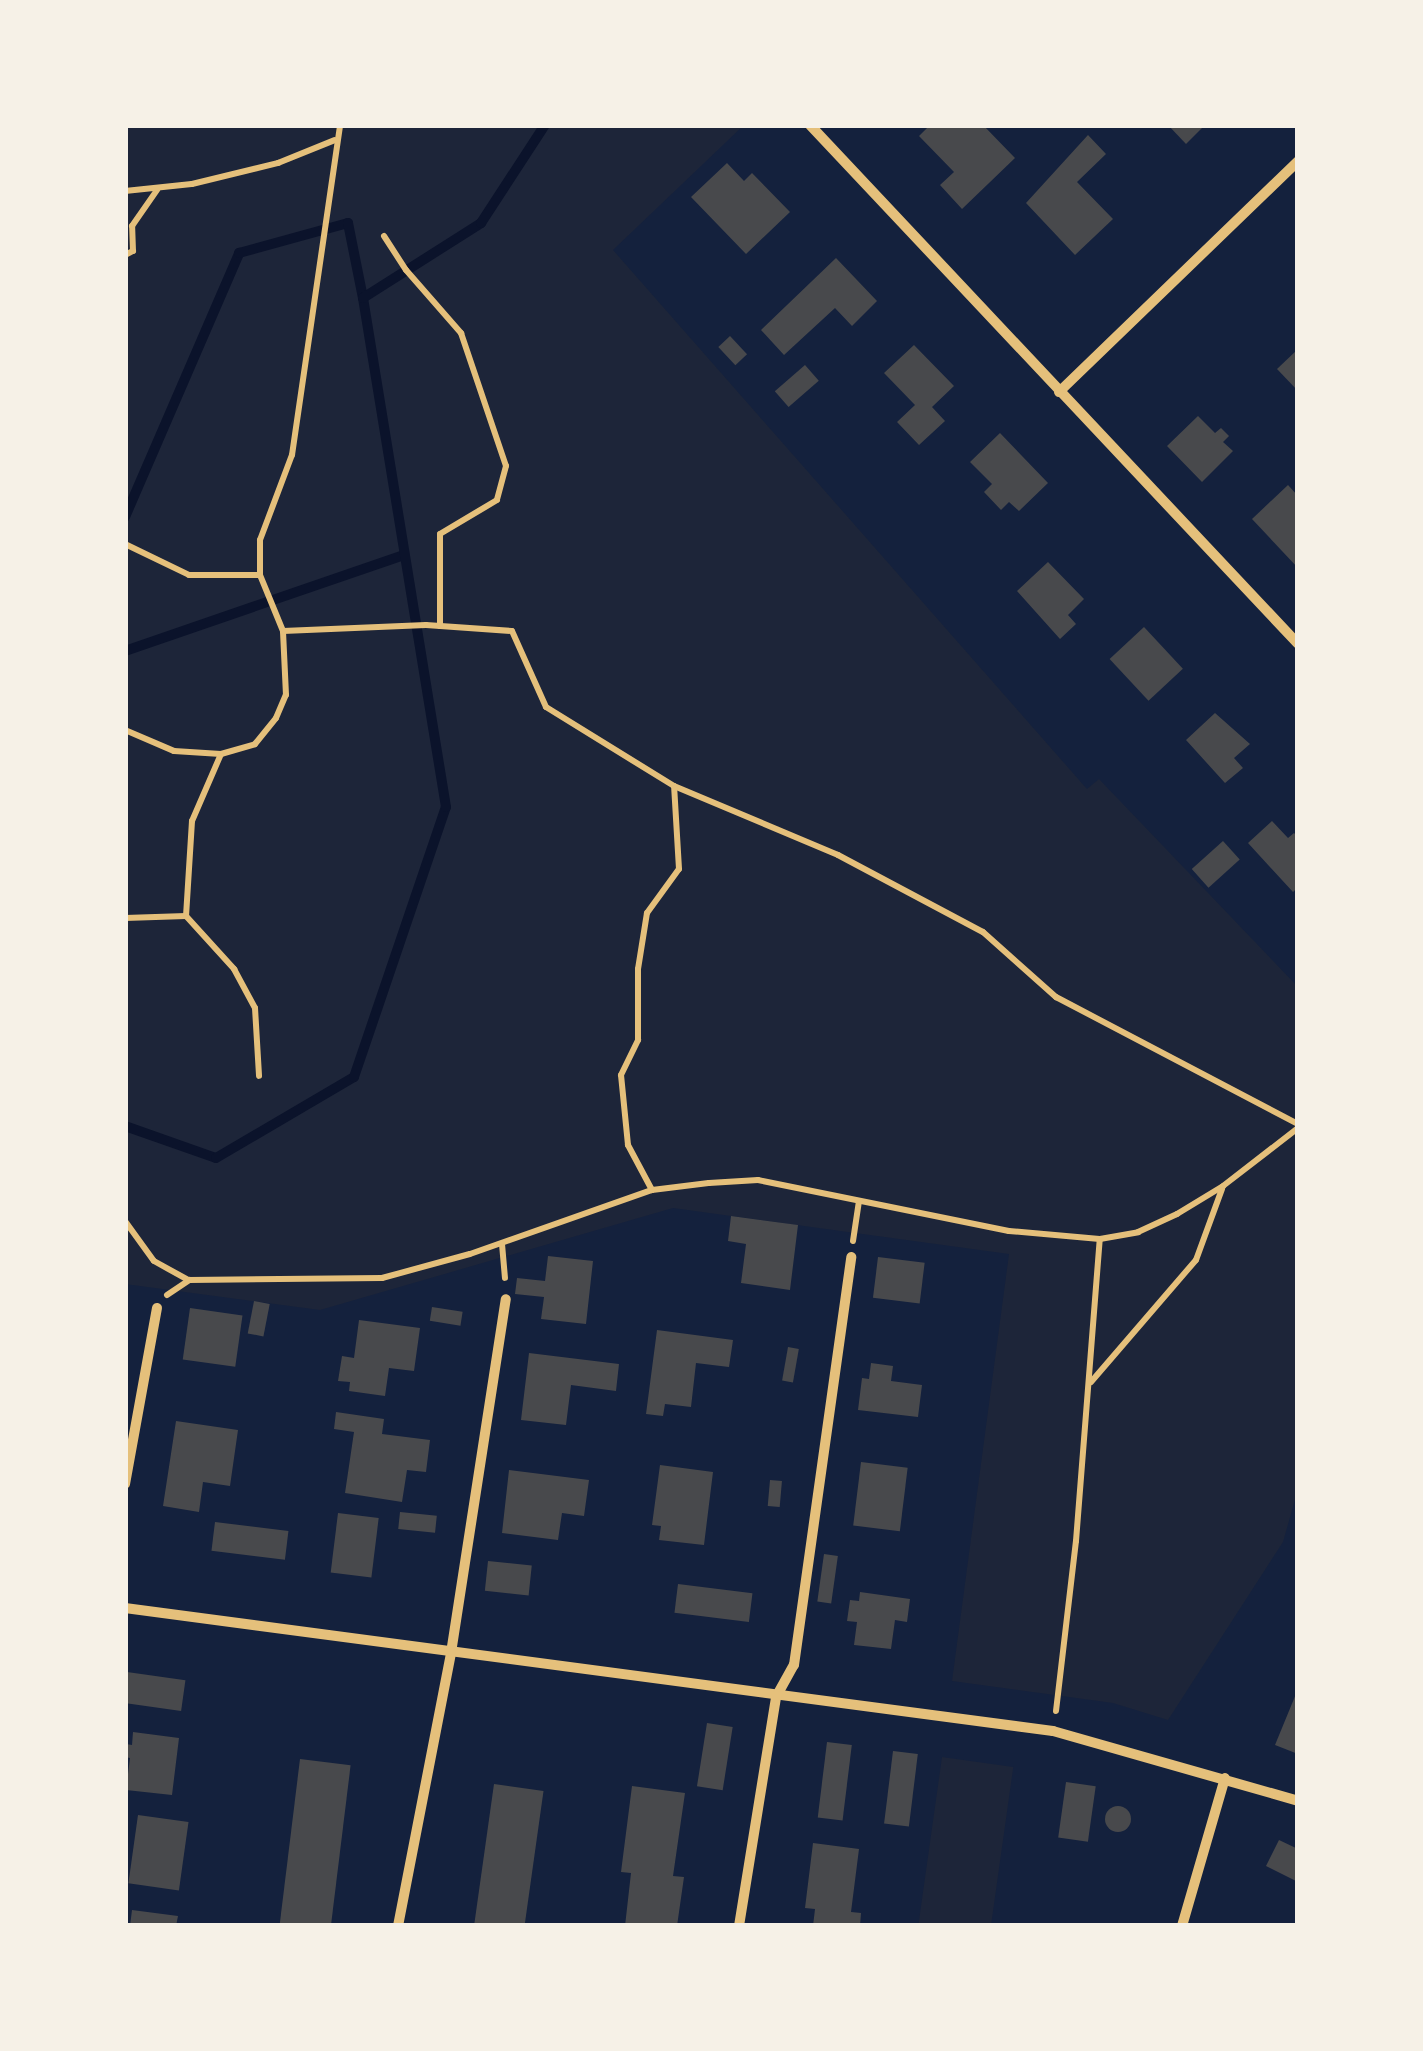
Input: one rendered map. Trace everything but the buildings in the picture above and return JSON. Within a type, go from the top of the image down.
[{"type":"street","points":[[810,125],[1298,644]]},
{"type":"street","points":[[1059,392],[1298,161]]},
{"type":"street","points":[[739,1926],[776,1697],[794,1665],[851,1256]]},
{"type":"street","points":[[398,1926],[451,1653],[506,1299]]},
{"type":"street","points":[[125,1484],[157,1308]]},
{"type":"street","points":[[125,1608],[1053,1731],[1298,1801]]},
{"type":"street","points":[[1182,1926],[1225,1778]]},
{"type":"path","points":[[125,730],[174,750],[221,754],[255,744],[276,718],[286,695],[283,632],[260,575],[260,540],[292,456],[340,125]]},
{"type":"path","points":[[125,191],[158,189],[278,164],[335,140]]},
{"type":"path","points":[[125,255],[134,251],[132,226],[158,189]]},
{"type":"path","points":[[384,236],[406,270],[461,333],[506,466],[497,500],[440,534],[440,626]]},
{"type":"path","points":[[125,544],[189,575],[260,575]]},
{"type":"path","points":[[157,1308],[168,1292],[188,1280],[382,1278],[502,1244],[652,1190],[758,1180],[1009,1230],[1100,1239],[1138,1232],[1222,1186],[1298,1126],[1056,997],[983,932],[838,855],[674,786],[546,707],[512,631],[426,625],[283,632]]},
{"type":"path","points":[[221,754],[192,822],[186,916],[234,970],[255,1008],[258,1076]]},
{"type":"path","points":[[652,1190],[628,1145],[621,1075],[638,1040],[638,969],[647,913],[679,869],[674,786]]},
{"type":"path","points":[[125,918],[186,916]]},
{"type":"path","points":[[1090,1383],[1196,1260],[1222,1186]]},
{"type":"path","points":[[851,1256],[859,1200]]},
{"type":"path","points":[[125,1221],[154,1260],[188,1280]]},
{"type":"path","points":[[1053,1731],[1090,1383],[1100,1239]]},
{"type":"path","points":[[502,1244],[506,1299]]},
{"type":"shaded area","points":[[125,125],[744,125],[613,250],[1087,789],[1099,779],[1298,987],[1298,1489],[1283,1542],[1168,1720],[1113,1703],[952,1681],[1009,1254],[673,1208],[320,1310],[125,1284]]},
{"type":"shaded area","points":[[942,1757],[1013,1767],[991,1926],[918,1926]]},
{"type":"waterway","points":[[125,1126],[216,1158],[354,1077],[446,807],[363,298],[481,223],[545,125]]},
{"type":"waterway","points":[[125,517],[239,253],[348,223],[363,298]]},
{"type":"waterway","points":[[125,651],[404,555]]}]
